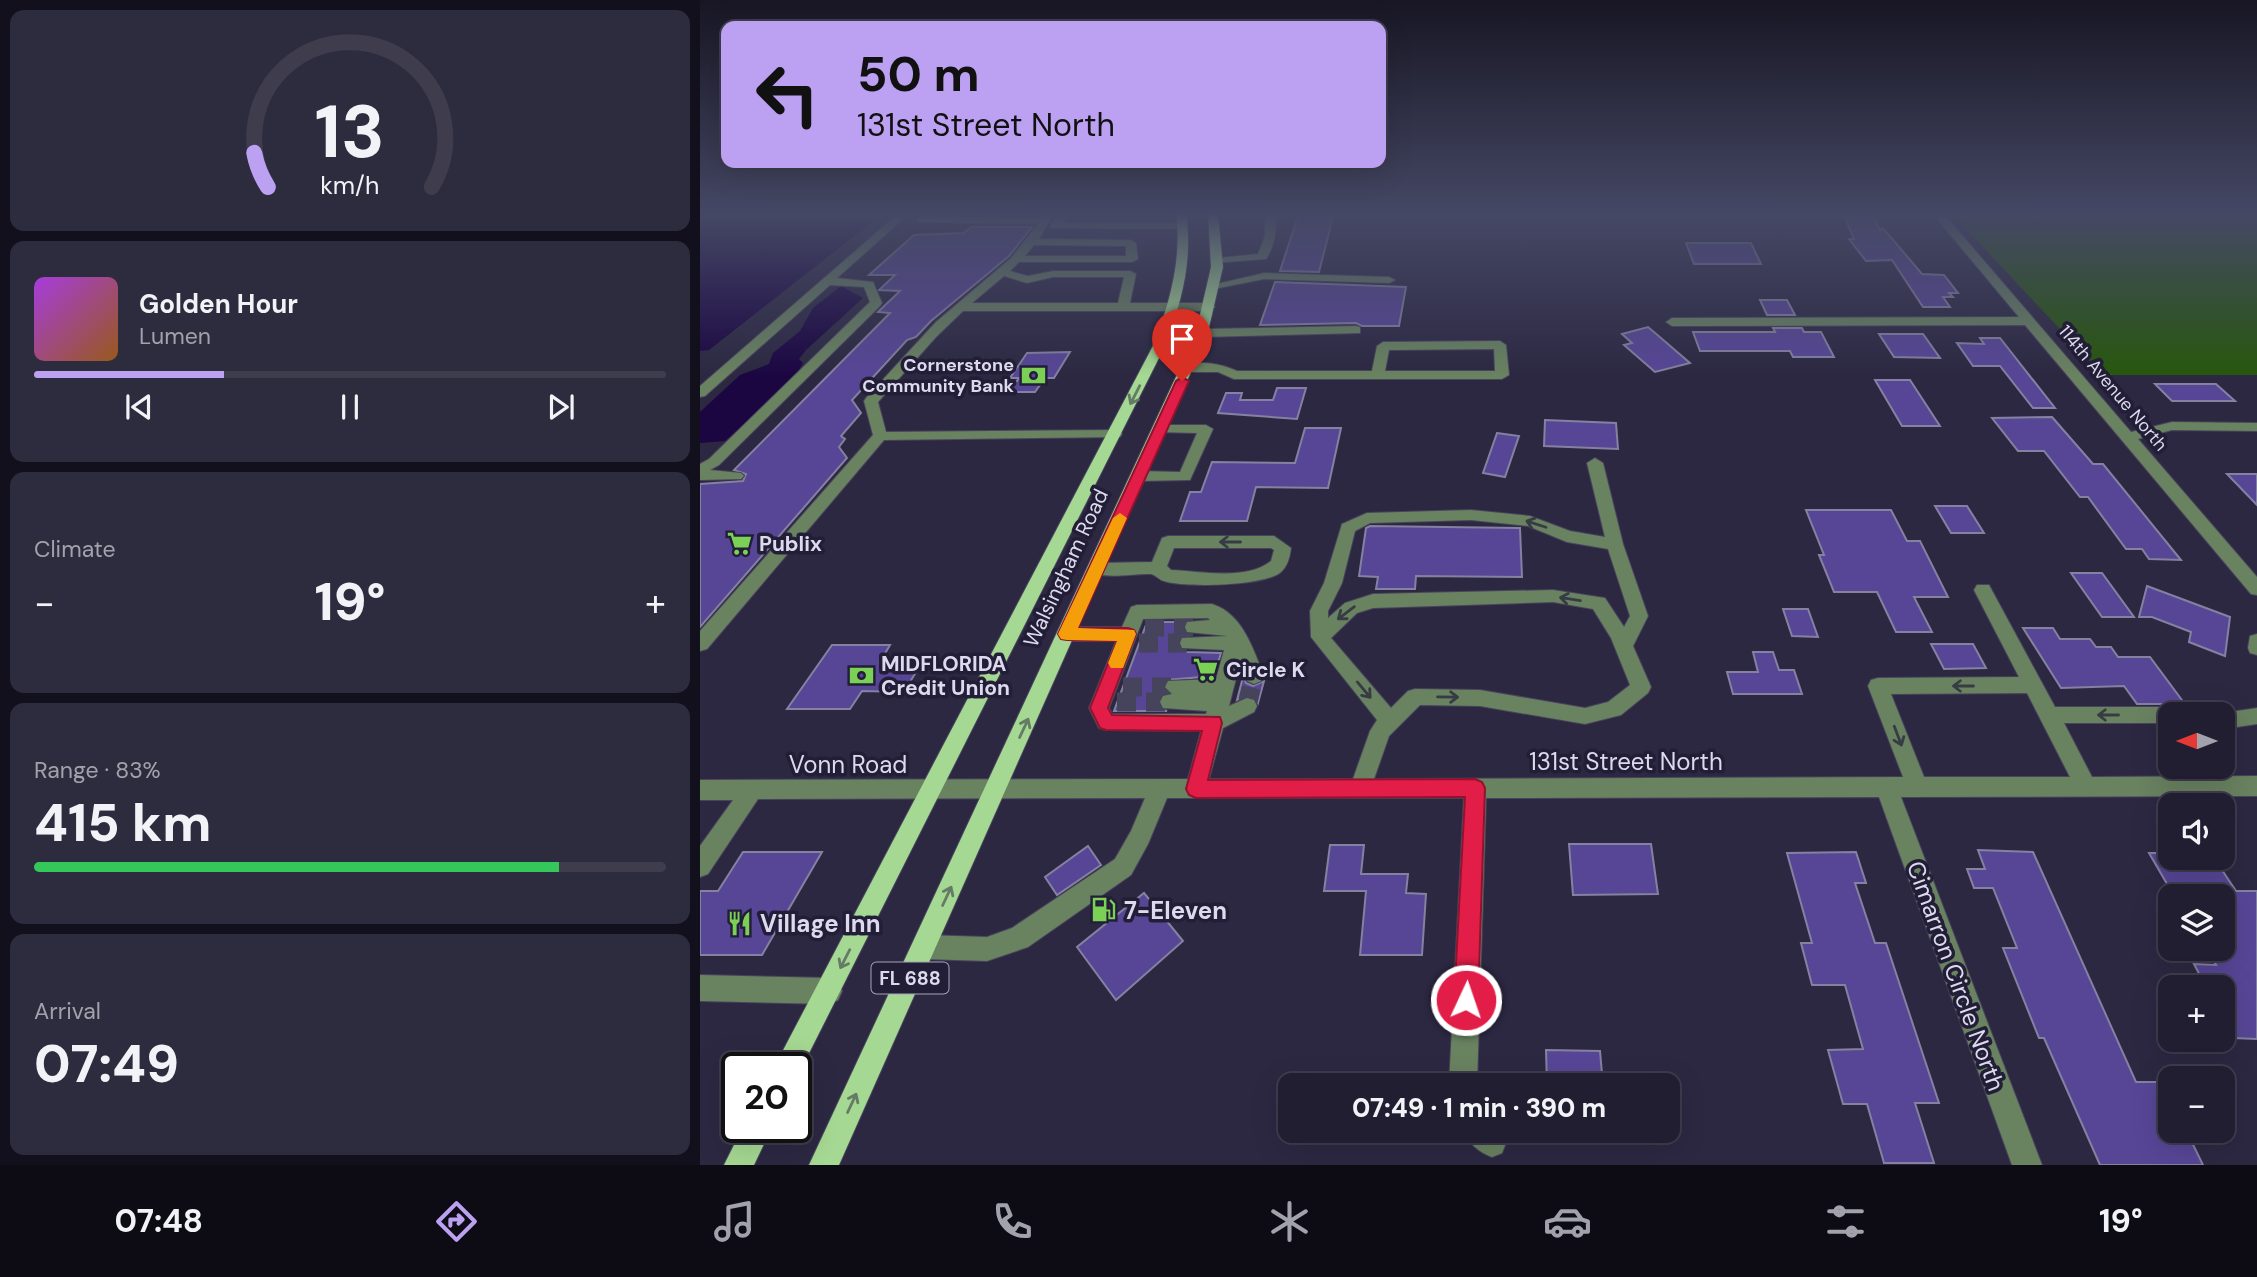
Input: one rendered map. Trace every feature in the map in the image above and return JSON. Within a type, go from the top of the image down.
[{"type":"main road","name":"Walsingham Road","points":[[797,1052],[1161,342],[1173,308],[1180,267]]},
{"type":"main road","name":"Walsingham Road","points":[[824,1165],[1188,368],[1202,333],[1216,267]]},
{"type":"main road","points":[[739,1165],[750,1143]]},
{"type":"street","points":[[700,393],[843,267]]},
{"type":"street","points":[[880,436],[871,401],[941,324],[1008,267]]},
{"type":"street","name":"114th Avenue North","points":[[1984,267],[2257,589]]},
{"type":"street","points":[[1003,272],[1027,280],[1054,274],[1130,274],[1123,307]]},
{"type":"street","points":[[1214,286],[1264,276],[1390,280]]},
{"type":"street","points":[[700,470],[715,463],[876,303],[869,284],[827,281]]},
{"type":"street","points":[[962,307],[1209,307]]},
{"type":"street","points":[[1672,322],[2031,321]]},
{"type":"street","points":[[1202,333],[1356,330]]},
{"type":"street","points":[[1188,368],[1221,368],[1234,375],[1502,375],[1500,345],[1382,345],[1378,374]]},
{"type":"street","points":[[2128,436],[2172,426],[2257,427]]},
{"type":"street","points":[[1139,476],[1185,477],[1206,429],[1161,429]]},
{"type":"street","points":[[702,640],[880,436],[1115,434]]},
{"type":"street","points":[[1595,463],[1615,544],[1639,616],[1624,646]]},
{"type":"street","points":[[700,475],[736,476]]},
{"type":"street","points":[[1390,721],[1320,637],[1319,611],[1333,583],[1348,528],[1367,518],[1471,515],[1530,521],[1567,536],[1615,544]]},
{"type":"street","points":[[1097,569],[1158,569],[1167,576],[1257,576],[1273,569],[1280,561],[1283,548],[1274,542],[1168,542],[1158,569]]},
{"type":"street","points":[[1983,590],[2086,786]]},
{"type":"street","points":[[1320,637],[1351,608],[1373,601],[1553,596],[1599,603],[1624,646],[1641,687],[1614,709],[1585,716],[1480,698],[1415,697],[1380,732],[1360,789]]},
{"type":"street","points":[[1219,704],[1106,722],[1099,708],[1112,695],[1134,635],[1137,612],[1212,611],[1235,635],[1254,676]]},
{"type":"street","points":[[1067,634],[1134,635]]},
{"type":"street","points":[[1192,635],[1235,635]]},
{"type":"street","points":[[1196,789],[1235,635]]},
{"type":"street","points":[[2257,641],[2257,648]]},
{"type":"street","points":[[1917,786],[1878,686],[2031,685]]},
{"type":"street","points":[[1172,695],[1247,706]]},
{"type":"street","points":[[2047,715],[2158,715]]},
{"type":"street","points":[[2235,719],[2257,716]]},
{"type":"street","name":"Cimarron Circle North","points":[[1886,786],[2027,1165]]},
{"type":"street","name":"131st Street North","points":[[995,790],[2086,786],[2253,792]]},
{"type":"street","points":[[1463,1073],[1475,788]]},
{"type":"street","name":"Vonn Road","points":[[700,790],[995,790]]},
{"type":"street","points":[[700,866],[710,837],[752,790]]},
{"type":"street","points":[[924,947],[987,949],[1019,938],[1123,867],[1140,837],[1159,790]]},
{"type":"street","points":[[700,988],[829,991]]},
{"type":"green space","points":[[2002,267],[2257,267],[2257,375],[2103,375]]},
{"type":"shaded area","points":[[700,267],[814,267],[709,350],[700,351]]},
{"type":"shaded area","points":[[841,286],[863,298],[806,350],[799,359],[803,363],[791,384],[725,441],[700,443],[700,412],[740,375],[769,364],[773,353],[800,331],[813,308]]},
{"type":"building","points":[[878,267],[995,267],[931,321],[916,337],[907,340],[852,400],[861,413],[841,436],[845,439],[839,447],[847,458],[700,627],[700,484],[743,481],[746,474],[734,470],[890,313],[878,312],[900,291],[879,290],[895,275],[869,275]]},
{"type":"building","points":[[1281,267],[1320,267],[1319,272],[1280,271]]},
{"type":"building","points":[[1897,267],[1916,267],[1922,274],[1944,275],[1958,293],[1949,293],[1953,297],[1943,297],[1950,307],[1923,307]]},
{"type":"building","points":[[1275,282],[1406,287],[1399,326],[1362,326],[1356,323],[1260,325]]},
{"type":"building","points":[[1760,300],[1787,300],[1795,315],[1767,315]]},
{"type":"building","points":[[1648,327],[1690,363],[1655,372],[1624,345],[1632,343],[1622,334]]},
{"type":"building","points":[[1773,328],[1802,328],[1804,332],[1821,332],[1834,357],[1793,357],[1790,351],[1700,351],[1693,332],[1775,332]]},
{"type":"building","points":[[1879,334],[1923,334],[1940,358],[1894,357]]},
{"type":"building","points":[[1980,338],[2000,338],[2055,408],[2033,408],[2000,366],[1973,366],[1957,343],[1984,344]]},
{"type":"building","name":"Cornerstone Community Bank","points":[[1070,352],[1054,378],[1045,378],[1035,392],[1009,392],[1019,378],[1010,378],[1027,353]]},
{"type":"building","points":[[1875,380],[1910,380],[1940,426],[1902,426]]},
{"type":"building","points":[[2155,384],[2216,384],[2235,401],[2172,401]]},
{"type":"building","points":[[1277,388],[1306,388],[1297,419],[1218,413],[1226,393],[1242,393],[1240,400],[1273,400]]},
{"type":"building","points":[[2052,417],[2093,464],[2103,464],[2181,560],[2149,559],[2142,549],[2126,549],[2088,497],[2080,497],[2044,451],[2018,451],[1992,418]]},
{"type":"building","points":[[1545,420],[1616,423],[1618,449],[1544,446]]},
{"type":"building","points":[[1305,428],[1341,428],[1328,488],[1256,487],[1247,521],[1180,521],[1190,492],[1201,492],[1212,462],[1295,463]]},
{"type":"building","points":[[1497,433],[1519,436],[1505,477],[1483,473]]},
{"type":"building","points":[[2227,474],[2257,474],[2257,505]]},
{"type":"building","points":[[1935,506],[1967,506],[1984,533],[1951,533]]},
{"type":"building","points":[[1806,510],[1891,510],[1907,541],[1920,541],[1948,597],[1914,597],[1932,632],[1896,632],[1877,592],[1834,592],[1819,555],[1824,555]]},
{"type":"building","points":[[1366,528],[1520,528],[1522,577],[1416,576],[1415,589],[1376,589],[1378,577],[1359,576]]},
{"type":"building","points":[[2071,573],[2102,573],[2134,617],[2102,617]]},
{"type":"building","points":[[2147,586],[2230,617],[2225,656],[2189,642],[2191,632],[2152,617],[2139,617]]},
{"type":"building","points":[[1783,609],[1808,609],[1818,637],[1792,636]]},
{"type":"building","points":[[1147,622],[1184,622],[1185,633],[1191,635],[1180,637],[1180,649],[1187,652],[1221,653],[1214,676],[1166,680],[1162,687],[1167,692],[1161,695],[1158,703],[1161,709],[1167,711],[1114,711]]},
{"type":"building","points":[[2023,628],[2053,628],[2060,639],[2090,639],[2096,647],[2111,647],[2118,657],[2150,657],[2183,702],[2137,704],[2124,686],[2061,688]]},
{"type":"building","points":[[1931,644],[1973,644],[1986,668],[1944,669]]},
{"type":"building","name":"MIDFLORIDA Credit Union","points":[[832,645],[890,645],[880,662],[922,662],[904,692],[862,691],[850,709],[787,709]]},
{"type":"building","points":[[1753,652],[1773,652],[1779,670],[1794,670],[1802,694],[1733,694],[1727,672],[1758,672]]},
{"type":"building","points":[[1243,677],[1246,683],[1253,686],[1264,681],[1258,703],[1255,697],[1248,695],[1237,700]]},
{"type":"building","points":[[1569,844],[1651,844],[1658,894],[1573,895]]},
{"type":"building","points":[[1330,845],[1364,845],[1361,874],[1408,874],[1406,893],[1426,894],[1422,955],[1360,955],[1366,891],[1324,891]]},
{"type":"building","points":[[1088,846],[1101,865],[1057,895],[1045,877]]},
{"type":"building","points":[[1978,850],[2033,852],[2136,1082],[2158,1082],[2158,1143],[2192,1143],[2203,1165],[2100,1165],[2044,1038],[2039,1038],[2003,948],[2017,948],[1993,888],[1974,888],[1967,869],[1985,869]]},
{"type":"building","name":"Village Inn","points":[[743,852],[822,852],[762,955],[700,955],[700,891],[718,891]]},
{"type":"building","points":[[1856,852],[1866,883],[1855,883],[1875,943],[1886,943],[1939,1103],[1915,1103],[1934,1163],[1884,1163],[1867,1104],[1843,1104],[1828,1050],[1863,1049],[1845,985],[1812,985],[1801,943],[1812,943],[1787,853]]},
{"type":"building","points":[[2149,853],[2158,853],[2158,868]]},
{"type":"building","points":[[2159,870],[2222,870],[2231,884],[2167,884]]},
{"type":"building","points":[[2235,890],[2257,891],[2257,1039],[2235,1038],[2235,975],[2200,975],[2194,964],[2216,965],[2214,961],[2235,961]]},
{"type":"building","points":[[1144,893],[1183,941],[1116,1000],[1077,947]]},
{"type":"building","points":[[1546,1050],[1600,1051],[1602,1073],[1547,1073]]},
{"type":"tunnel","points":[[1145,627],[1194,627]]},
{"type":"tunnel","points":[[1139,643],[1189,643]]},
{"type":"tunnel","points":[[1247,706],[1254,676]]},
{"type":"tunnel","points":[[1123,687],[1175,687]]},
{"type":"tunnel","points":[[1117,702],[1170,702]]},
{"type":"slow traffic","points":[[1117,663],[1128,634],[1067,634],[1120,518]]},
{"type":"place","name":"Cornerstone Community Bank","points":[[1034,375]]},
{"type":"place","name":"Publix","points":[[739,544]]},
{"type":"place","name":"Circle K","points":[[1206,670]]},
{"type":"place","name":"MIDFLORIDA Credit Union","points":[[861,676]]},
{"type":"place","name":"7-Eleven","points":[[1104,910]]},
{"type":"place","name":"Village Inn","points":[[740,923]]},
{"type":"route","points":[[1182,381],[1067,634],[1128,634],[1099,708],[1106,722],[1213,723],[1196,789],[1475,788],[1466,1000]]}]
